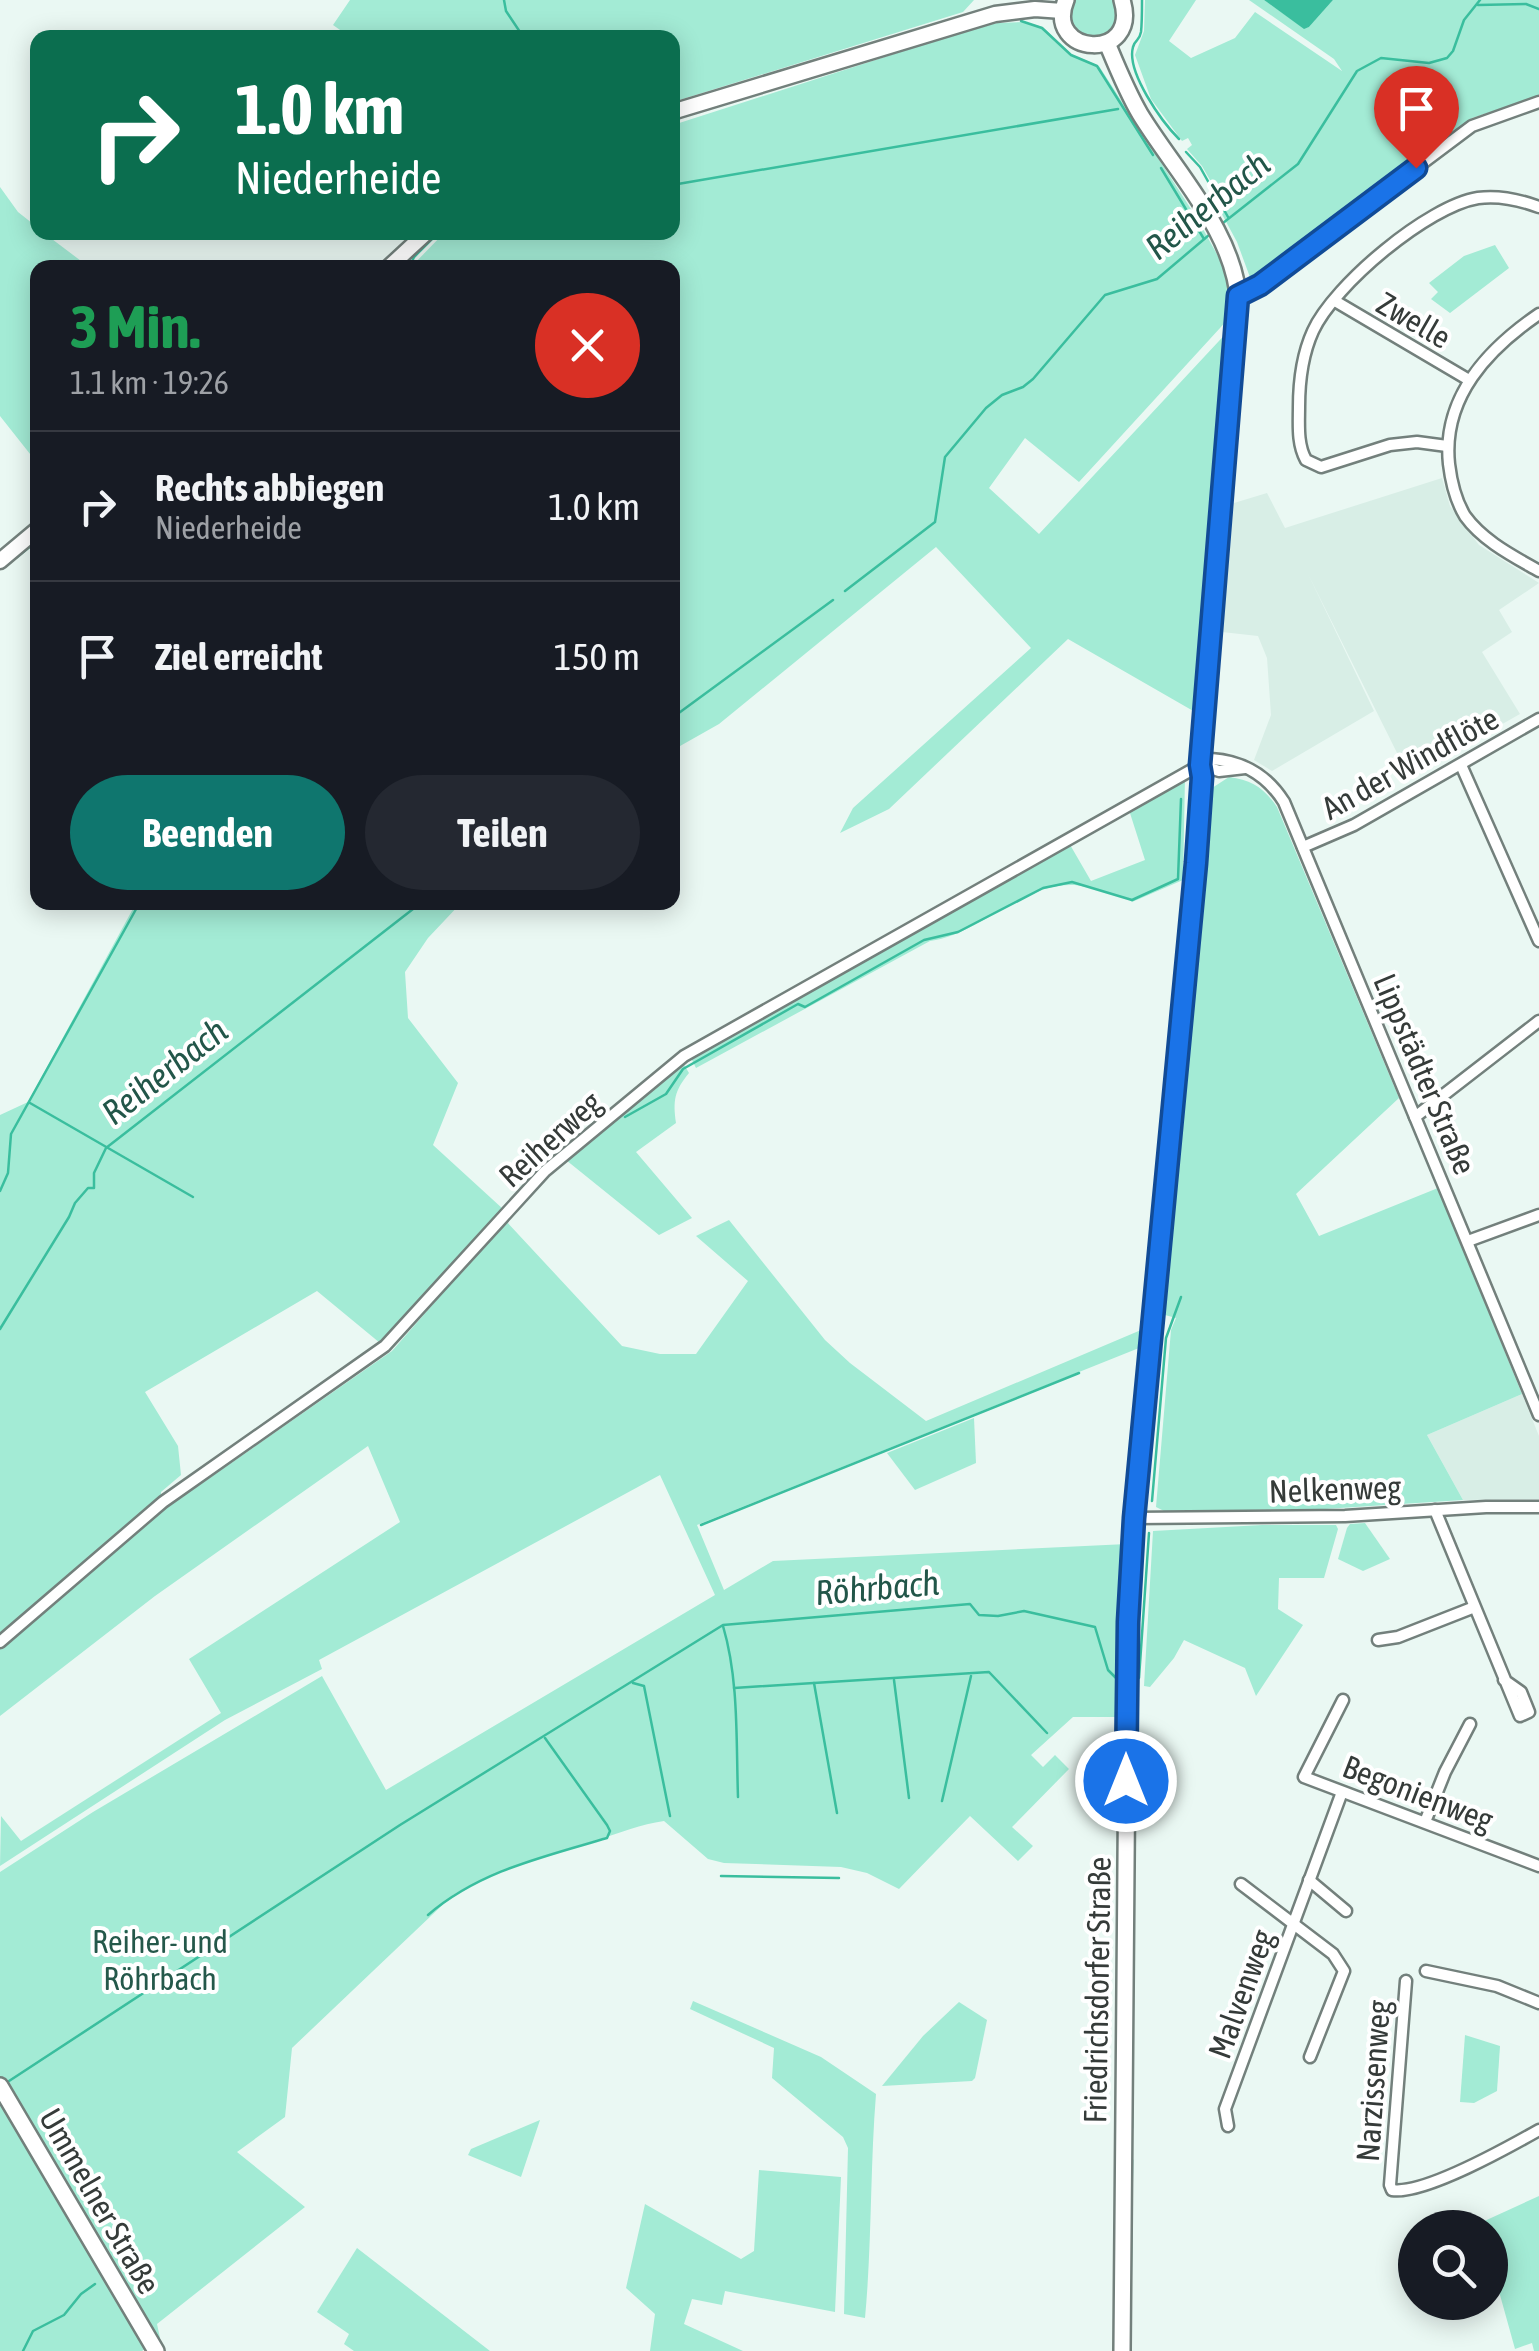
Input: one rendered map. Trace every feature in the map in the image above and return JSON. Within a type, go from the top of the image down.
[{"type":"main road","points":[[1064,5],[1065,28],[1073,39],[1085,45],[1107,43],[1116,37],[1125,20],[1122,0]]},
{"type":"main road","name":"Friedrichsdorfer Straße","points":[[1107,43],[1138,111],[1215,229],[1233,266],[1238,296],[1200,765],[1202,792],[1134,1518],[1127,1690],[1122,2351]]},
{"type":"main road","name":"Ummelner Straße","points":[[0,2086],[154,2348]]},
{"type":"street","points":[[680,109],[994,7],[1035,9],[1064,5]]},
{"type":"street","points":[[1238,296],[1260,285],[1472,126],[1539,102]]},
{"type":"street","points":[[1448,446],[1418,442],[1390,445],[1321,467],[1306,460],[1299,429],[1301,374],[1314,328],[1346,284],[1376,257],[1457,204],[1492,197],[1539,206]]},
{"type":"street","points":[[397,260],[419,240]]},
{"type":"street","name":"Zwelle","points":[[1335,301],[1469,380]]},
{"type":"street","points":[[1539,314],[1508,335],[1469,380],[1458,400],[1448,446],[1451,477],[1466,517],[1502,550],[1539,572]]},
{"type":"street","points":[[0,562],[30,536]]},
{"type":"street","name":"An der Windflöte","points":[[1303,847],[1354,825],[1539,719]]},
{"type":"street","name":"Lippstädter Straße","points":[[1200,765],[1219,772],[1246,768],[1265,776],[1273,785],[1303,847],[1539,1415]]},
{"type":"street","name":"Reiherweg","points":[[0,1642],[163,1502],[385,1346],[545,1171],[684,1056],[1200,765]]},
{"type":"street","points":[[1461,765],[1538,933]]},
{"type":"street","points":[[1416,1116],[1539,1021]]},
{"type":"street","points":[[1468,1241],[1539,1214]]},
{"type":"street","name":"Nelkenweg","points":[[1134,1518],[1345,1516],[1539,1508]]},
{"type":"street","points":[[1435,1510],[1504,1680]]},
{"type":"street","points":[[1378,1640],[1410,1634],[1472,1608]]},
{"type":"street","name":"Begonienweg","points":[[1343,1700],[1304,1776],[1539,1866]]},
{"type":"street","points":[[1425,1822],[1470,1724]]},
{"type":"street","name":"Malvenweg","points":[[1228,2126],[1225,2109],[1342,1792]]},
{"type":"street","points":[[1310,1880],[1346,1912]]},
{"type":"street","points":[[1241,1884],[1333,1954],[1344,1971],[1310,2057]]},
{"type":"street","points":[[1426,1971],[1497,1986],[1539,2003]]},
{"type":"street","name":"Narzissenweg","points":[[1406,1981],[1390,2185],[1395,2192],[1499,2153],[1539,2130]]},
{"type":"shaded area","points":[[1264,0],[1333,0],[1304,29]]},
{"type":"shaded area","points":[[1442,478],[1450,506],[1479,545],[1539,583],[1499,610],[1512,632],[1482,652],[1520,714],[1409,777],[1308,574],[1374,711],[1272,771],[1254,760],[1271,715],[1267,658],[1258,636],[1222,632],[1234,503],[1267,493],[1285,528]]},
{"type":"shaded area","points":[[1522,1394],[1539,1436],[1539,1499],[1463,1500],[1427,1435]]},
{"type":"green space","points":[[350,0],[974,0],[963,12],[680,100],[680,30],[340,30],[333,25]]},
{"type":"green space","points":[[1072,0],[1116,0],[1117,26],[1106,38],[1086,39],[1070,26],[1068,9]]},
{"type":"green space","points":[[1145,0],[1196,0],[1169,41],[1191,58],[1235,38],[1255,12],[1342,71],[1334,59],[1249,0],[1264,0],[1304,28],[1333,0],[1539,0],[1539,96],[1472,118],[1257,280],[1251,280],[1217,205],[1222,201],[1187,149],[1192,145],[1188,138],[1182,141],[1151,99],[1135,55],[1144,31]]},
{"type":"green space","points":[[1025,22],[1043,27],[1071,54],[1099,66],[1198,220],[1231,287],[1231,316],[1079,482],[1025,438],[989,488],[1039,534],[1232,327],[1195,712],[1068,639],[889,809],[840,833],[853,808],[1031,648],[936,547],[719,724],[680,746],[680,260],[418,260],[437,240],[680,240],[680,123],[997,23]]},
{"type":"green space","points":[[0,187],[30,221],[30,240],[53,240],[80,260],[30,260],[30,454],[0,416]]},
{"type":"green space","points":[[1495,245],[1509,268],[1450,313],[1431,299],[1438,292],[1429,283],[1464,256]]},
{"type":"green space","points":[[1185,777],[1183,880],[1132,902],[1075,885],[1037,892],[967,929],[930,941],[696,1068],[691,1058],[1069,843],[1091,881],[1145,860],[1129,810]]},
{"type":"green space","points":[[1229,777],[1257,786],[1277,807],[1399,1098],[1296,1194],[1319,1236],[1438,1188],[1522,1394],[1427,1435],[1463,1500],[1325,1509],[1164,1511],[1156,1507],[1171,1330],[1176,1318],[1165,1315],[1212,788]]},
{"type":"green space","points":[[132,910],[454,910],[428,938],[405,972],[408,1018],[458,1083],[433,1145],[503,1209],[380,1343],[317,1291],[145,1392],[178,1446],[181,1475],[0,1635],[0,1115],[28,1102]]},
{"type":"green space","points":[[683,1063],[689,1073],[676,1096],[676,1123],[636,1152],[692,1218],[659,1235],[566,1160]]},
{"type":"green space","name":"Reiher- und Röhrbach","points":[[729,1220],[825,1340],[926,1421],[1141,1330],[1139,1348],[697,1525],[724,1590],[773,1561],[1127,1544],[1120,1621],[1119,1717],[1073,1717],[1031,1755],[1043,1767],[1055,1755],[1069,1769],[1012,1827],[1033,1846],[1018,1861],[970,1816],[899,1889],[867,1873],[841,1867],[724,1863],[708,1859],[664,1821],[523,1863],[453,1895],[292,2048],[285,2117],[237,2152],[305,2207],[157,2324],[160,2338],[142,2351],[0,2351],[0,1872],[322,1676],[386,1790],[715,1595],[660,1475],[319,1660],[322,1669],[225,1720],[0,1866],[1,1816],[21,1841],[221,1713],[189,1659],[400,1522],[368,1446],[155,1596],[0,1716],[0,1649],[165,1509],[392,1351],[506,1221],[622,1346],[660,1354],[696,1354],[748,1281],[696,1236]]},
{"type":"green space","points":[[974,1418],[976,1463],[915,1490],[887,1453]]},
{"type":"green space","points":[[1365,1523],[1390,1559],[1363,1571],[1338,1559],[1350,1524]]},
{"type":"green space","points":[[1336,1525],[1338,1529],[1324,1578],[1279,1578],[1278,1609],[1303,1625],[1256,1696],[1245,1668],[1184,1640],[1150,1687],[1144,1686],[1153,1531]]},
{"type":"green space","points":[[693,2001],[821,2057],[876,2094],[865,2318],[844,2314],[848,2148],[843,2137],[772,2078],[774,2048],[690,2009]]},
{"type":"green space","points":[[959,2002],[987,2020],[975,2078],[882,2086],[923,2036]]},
{"type":"green space","points":[[1465,2035],[1500,2046],[1497,2091],[1474,2103],[1460,2102]]},
{"type":"green space","points":[[540,2120],[521,2177],[468,2155],[471,2149]]},
{"type":"green space","points":[[759,2170],[841,2177],[835,2312],[725,2291],[722,2305],[692,2299],[684,2324],[743,2351],[650,2351],[655,2314],[626,2288],[645,2204],[741,2259],[754,2251]]},
{"type":"green space","points":[[1539,2196],[1539,2351],[1534,2351],[1532,2343],[1515,2349],[1507,2320],[1508,2210]]},
{"type":"green space","points":[[357,2248],[490,2351],[354,2351],[344,2344],[349,2334],[317,2312]]},
{"type":"waterway","points":[[504,0],[506,11],[519,30]]},
{"type":"waterway","points":[[1142,0],[1141,32],[1133,47],[1135,70],[1155,109],[1179,139]]},
{"type":"waterway","name":"Reiherbach","points":[[1223,223],[1298,164],[1357,71],[1381,58],[1429,63],[1447,58],[1464,20],[1480,0]]},
{"type":"waterway","points":[[1478,5],[1526,4],[1539,9]]},
{"type":"waterway","points":[[1021,21],[1042,28],[1071,55],[1097,66],[1153,155]]},
{"type":"waterway","points":[[680,184],[1118,109]]},
{"type":"waterway","points":[[1186,152],[1200,167],[1228,217]]},
{"type":"waterway","points":[[1161,168],[1204,239]]},
{"type":"waterway","name":"Reiherbach","points":[[845,591],[935,522],[945,457],[986,408],[1033,379],[1105,295],[1157,279],[1209,235]]},
{"type":"waterway","points":[[413,260],[431,240]]},
{"type":"waterway","points":[[0,552],[30,527]]},
{"type":"waterway","points":[[17,557],[30,546]]},
{"type":"waterway","name":"Reiherbach","points":[[680,712],[833,600]]},
{"type":"waterway","points":[[625,1117],[666,1094],[683,1069],[798,1004],[805,1007],[924,940],[958,932],[1043,888],[1072,882],[1132,900],[1178,879],[1181,799]]},
{"type":"waterway","points":[[0,1191],[8,1173],[11,1134],[136,910]]},
{"type":"waterway","name":"Reiherbach","points":[[0,1329],[75,1203],[88,1188],[94,1188],[94,1173],[106,1148],[412,910]]},
{"type":"waterway","points":[[30,1103],[193,1197]]},
{"type":"waterway","name":"Röhrbach","points":[[1152,1501],[1166,1338],[1181,1297]]},
{"type":"waterway","points":[[701,1525],[1079,1373]]},
{"type":"waterway","name":"Röhrbach","points":[[1139,1678],[1149,1533]]},
{"type":"waterway","points":[[6,2083],[400,1825],[723,1625],[970,1604],[979,1615],[1024,1611],[1095,1627],[1108,1670],[1116,1678]]},
{"type":"waterway","points":[[723,1626],[734,1689],[738,1797]]},
{"type":"waterway","points":[[734,1688],[989,1672],[1047,1733]]},
{"type":"waterway","points":[[942,1801],[971,1676]]},
{"type":"waterway","points":[[894,1680],[909,1798]]},
{"type":"waterway","points":[[633,1683],[644,1686],[670,1816]]},
{"type":"waterway","points":[[814,1683],[837,1813]]},
{"type":"waterway","points":[[428,1915],[490,1876],[607,1838],[607,1825],[545,1738]]},
{"type":"waterway","points":[[1132,2128],[1134,1816]]},
{"type":"waterway","points":[[721,1876],[839,1878]]},
{"type":"waterway","points":[[1130,2349],[1132,2160]]},
{"type":"waterway","points":[[23,2351],[33,2331],[64,2315],[95,2284]]},
{"type":"route","points":[[1126,1781],[1134,1518],[1196,863],[1200,765],[1238,296],[1260,285],[1416,168]]}]
